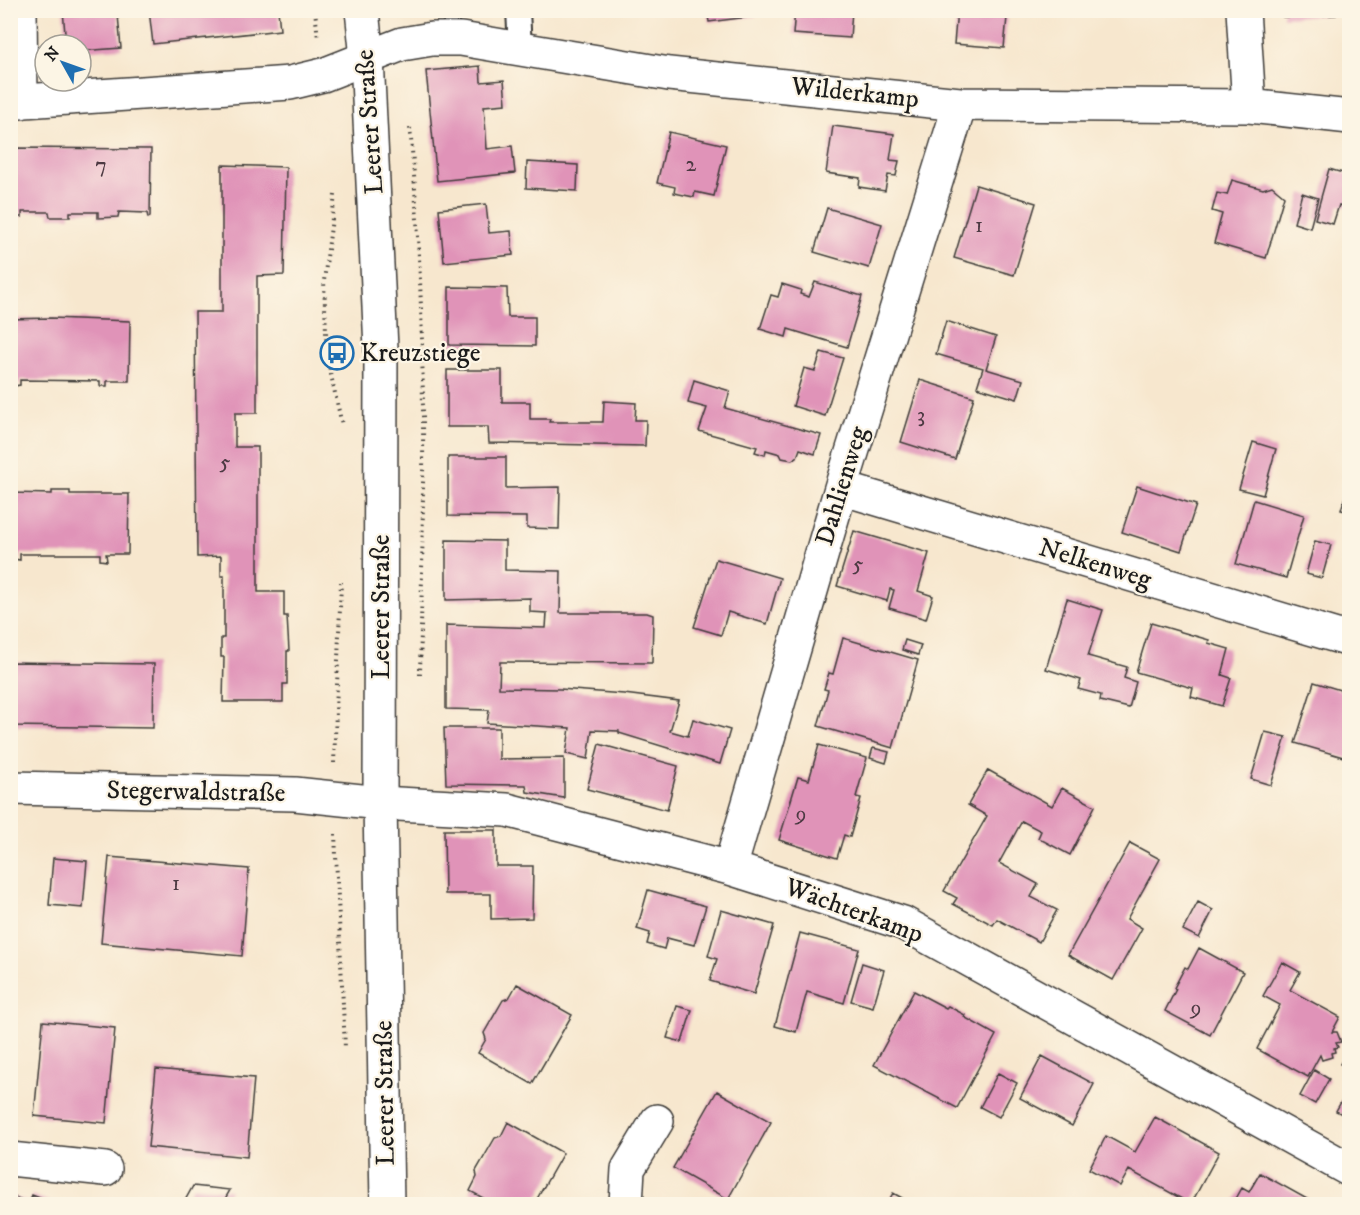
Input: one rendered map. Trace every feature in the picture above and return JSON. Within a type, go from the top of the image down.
[{"type":"street","points":[[20,10],[16,102],[290,83],[323,75],[367,58]]},
{"type":"street","name":"Leerer Straße","points":[[362,10],[367,58],[381,348],[380,803],[387,1204]]},
{"type":"street","points":[[1243,10],[1249,106]]},
{"type":"street","name":"Wilderkamp","points":[[367,58],[402,44],[432,39],[461,39],[669,74],[960,104],[1249,106],[1350,117]]},
{"type":"street","name":"Dahlienweg","points":[[729,868],[840,488],[960,104]]},
{"type":"street","name":"Nelkenweg","points":[[840,488],[1350,640]]},
{"type":"street","name":"Stegerwaldstraße","points":[[10,788],[295,794],[380,803]]},
{"type":"street","name":"Wächterkamp","points":[[380,803],[507,810],[729,868],[903,922],[1350,1170]]},
{"type":"street","points":[[626,1204],[628,1169],[657,1121]]},
{"type":"street","points":[[10,1159],[105,1169]]},
{"type":"lane","points":[[518,10],[520,49]]},
{"type":"path","points":[[335,190],[324,281],[326,336],[327,357],[344,433]]},
{"type":"path","points":[[341,573],[333,798],[345,1049]]},
{"type":"building","points":[[63,10],[114,10],[114,15],[118,15],[121,48],[93,50],[93,33],[65,33]]},
{"type":"building","points":[[149,10],[278,10],[280,30],[153,44]]},
{"type":"building","points":[[707,10],[755,10],[756,16],[709,22]]},
{"type":"building","points":[[795,10],[852,10],[850,38],[793,34]]},
{"type":"building","points":[[895,10],[922,10],[921,17],[895,14]]},
{"type":"building","points":[[957,10],[1004,10],[1003,16],[1007,17],[1004,48],[954,44]]},
{"type":"building","points":[[1283,10],[1336,10],[1336,15],[1283,17]]},
{"type":"building","points":[[480,66],[481,82],[504,80],[506,104],[484,106],[487,149],[512,146],[515,173],[437,181],[426,71]]},
{"type":"building","points":[[833,126],[894,134],[890,160],[899,161],[896,176],[888,175],[885,191],[859,187],[860,178],[826,173]]},
{"type":"building","points":[[669,132],[726,145],[714,196],[695,192],[694,197],[674,193],[675,187],[657,183]]},
{"type":"building","points":[[10,148],[151,149],[150,217],[148,218],[147,213],[119,212],[118,217],[98,218],[98,212],[70,212],[70,217],[50,217],[49,212],[22,212],[22,217],[10,217]]},
{"type":"building","points":[[527,162],[578,165],[577,191],[526,188]]},
{"type":"building","points":[[222,165],[286,167],[284,275],[257,276],[257,413],[235,413],[235,447],[258,447],[258,592],[284,592],[284,616],[287,616],[289,651],[287,651],[287,684],[283,684],[283,702],[223,702],[224,657],[221,657],[221,638],[224,638],[224,576],[221,576],[221,556],[197,557],[195,312],[222,312]]},
{"type":"building","points":[[1329,169],[1350,175],[1350,208],[1339,205],[1333,224],[1315,219]]},
{"type":"building","points":[[1232,180],[1263,189],[1272,186],[1284,196],[1266,258],[1214,243],[1222,214],[1212,211],[1217,193],[1227,195]]},
{"type":"building","points":[[976,185],[1036,203],[1014,275],[954,258]]},
{"type":"building","points":[[1302,193],[1318,198],[1310,228],[1294,223]]},
{"type":"building","points":[[486,204],[489,233],[511,231],[513,255],[444,262],[439,209]]},
{"type":"building","points":[[827,208],[882,224],[869,268],[814,252]]},
{"type":"building","points":[[815,282],[862,296],[847,347],[788,329],[786,337],[760,329],[771,295],[778,297],[782,284],[801,290],[800,294],[809,297]]},
{"type":"building","points":[[449,287],[507,288],[508,317],[535,317],[535,346],[449,345]]},
{"type":"building","points":[[10,319],[130,321],[129,381],[107,381],[107,386],[100,386],[100,381],[20,380],[20,385],[14,386],[14,380],[10,380]]},
{"type":"building","points":[[946,321],[996,337],[986,369],[1023,380],[1017,399],[977,387],[983,368],[936,354]]},
{"type":"building","points":[[821,352],[843,358],[825,416],[793,406],[804,368],[815,371]]},
{"type":"building","points":[[447,370],[502,370],[502,402],[530,402],[530,419],[550,419],[549,422],[603,422],[604,401],[636,403],[635,420],[646,420],[645,446],[489,443],[488,427],[447,427]]},
{"type":"building","points":[[694,380],[730,391],[725,408],[821,435],[815,454],[800,449],[797,457],[792,460],[766,450],[765,455],[755,452],[757,447],[699,431],[707,408],[688,403]]},
{"type":"building","points":[[920,380],[974,397],[955,459],[901,442]]},
{"type":"building","points":[[1253,442],[1276,449],[1263,495],[1239,489]]},
{"type":"building","points":[[448,457],[506,457],[506,488],[560,487],[559,529],[527,528],[527,517],[448,516]]},
{"type":"building","points":[[1350,483],[1350,512],[1341,510]]},
{"type":"building","points":[[1137,486],[1196,505],[1181,551],[1122,532]]},
{"type":"building","points":[[52,491],[70,491],[70,494],[129,494],[128,554],[106,554],[107,561],[100,560],[100,554],[20,554],[20,560],[14,559],[14,553],[10,553],[10,493],[52,494]]},
{"type":"building","points":[[1254,500],[1304,515],[1286,578],[1236,564]]},
{"type":"building","points":[[854,531],[929,553],[918,591],[933,596],[926,619],[889,608],[894,590],[890,589],[887,601],[837,586]]},
{"type":"building","points":[[446,540],[505,541],[505,570],[561,571],[560,613],[647,613],[653,615],[652,663],[500,662],[499,688],[560,689],[679,701],[670,731],[688,736],[693,719],[730,730],[720,764],[619,733],[619,731],[592,730],[588,759],[566,754],[570,728],[487,723],[489,710],[446,709],[446,625],[546,628],[547,613],[530,612],[530,598],[446,600]]},
{"type":"building","points":[[1315,541],[1331,545],[1322,578],[1306,574]]},
{"type":"building","points":[[716,559],[780,578],[767,624],[728,612],[721,635],[694,627]]},
{"type":"building","points":[[1067,599],[1103,610],[1088,656],[1127,667],[1124,678],[1136,682],[1129,708],[1100,701],[1101,695],[1078,689],[1081,680],[1046,669]]},
{"type":"building","points":[[1151,623],[1209,640],[1208,643],[1229,649],[1222,675],[1231,678],[1222,706],[1191,697],[1193,688],[1136,672]]},
{"type":"building","points":[[843,638],[918,660],[893,748],[818,726],[828,690],[824,689],[829,673],[833,674]]},
{"type":"building","points":[[905,640],[921,645],[918,655],[902,650]]},
{"type":"building","points":[[10,662],[154,664],[153,728],[10,726]]},
{"type":"building","points":[[1314,682],[1350,693],[1350,759],[1295,743]]},
{"type":"building","points":[[444,728],[499,728],[499,759],[564,758],[564,798],[527,792],[526,785],[446,784]]},
{"type":"building","points":[[1265,732],[1286,737],[1271,785],[1251,779]]},
{"type":"building","points":[[599,744],[678,766],[667,810],[587,789]]},
{"type":"building","points":[[819,745],[867,758],[856,797],[861,798],[850,837],[844,835],[837,858],[779,840],[798,777],[809,780]]},
{"type":"building","points":[[873,748],[889,752],[886,763],[870,758]]},
{"type":"building","points":[[988,770],[1052,806],[1062,788],[1095,806],[1070,855],[1038,838],[1041,831],[1022,821],[999,863],[1038,884],[1031,897],[1057,910],[1039,942],[997,919],[993,925],[953,904],[957,898],[944,891],[987,816],[968,805]]},
{"type":"building","points":[[444,830],[496,830],[496,866],[533,866],[532,918],[491,919],[491,894],[445,894]]},
{"type":"building","points":[[1130,843],[1160,859],[1127,919],[1142,928],[1113,980],[1068,955]]},
{"type":"building","points":[[109,857],[249,869],[242,956],[101,943]]},
{"type":"building","points":[[53,858],[87,861],[83,908],[49,905]]},
{"type":"building","points":[[648,890],[706,906],[694,945],[667,938],[664,949],[647,944],[650,933],[637,929]]},
{"type":"building","points":[[1198,902],[1213,910],[1199,938],[1183,930]]},
{"type":"building","points":[[721,910],[774,925],[754,994],[710,981],[717,959],[708,956]]},
{"type":"building","points":[[800,933],[859,949],[844,1003],[807,992],[796,1032],[775,1026]]},
{"type":"building","points":[[1199,948],[1243,972],[1210,1035],[1165,1011],[1185,967],[1188,969]]},
{"type":"building","points":[[1282,962],[1300,972],[1290,990],[1340,1017],[1332,1032],[1337,1032],[1341,1042],[1336,1043],[1338,1047],[1334,1048],[1335,1052],[1331,1053],[1332,1057],[1322,1060],[1320,1055],[1308,1077],[1257,1049],[1280,1005],[1263,996]]},
{"type":"building","points":[[862,963],[884,970],[873,1007],[851,1001]]},
{"type":"building","points":[[517,984],[572,1015],[532,1084],[478,1053],[486,1039],[484,1033],[503,1000],[509,998]]},
{"type":"building","points":[[914,991],[965,1015],[964,1017],[996,1035],[957,1108],[874,1065]]},
{"type":"building","points":[[677,1006],[692,1010],[682,1042],[667,1038]]},
{"type":"building","points":[[43,1021],[115,1028],[106,1123],[34,1116]]},
{"type":"building","points":[[1350,1048],[1350,1068],[1340,1064]]},
{"type":"building","points":[[1042,1056],[1094,1084],[1072,1126],[1020,1098]]},
{"type":"building","points":[[156,1069],[254,1078],[247,1157],[148,1147]]},
{"type":"building","points":[[1314,1070],[1329,1079],[1315,1104],[1300,1096]]},
{"type":"building","points":[[998,1073],[1017,1083],[999,1117],[980,1107]]},
{"type":"building","points":[[1350,1086],[1350,1118],[1336,1111]]},
{"type":"building","points":[[717,1091],[771,1122],[728,1199],[673,1168]]},
{"type":"building","points":[[1155,1117],[1219,1152],[1191,1204],[1129,1170],[1120,1186],[1089,1169],[1106,1136],[1135,1152]]},
{"type":"building","points":[[508,1122],[563,1153],[534,1204],[494,1204],[470,1191],[477,1177],[476,1171],[495,1138],[501,1136]]},
{"type":"building","points":[[1260,1173],[1316,1204],[1233,1204],[1242,1188],[1249,1192]]},
{"type":"building","points":[[193,1186],[230,1190],[222,1204],[183,1204]]},
{"type":"building","points":[[893,1193],[913,1204],[887,1204]]},
{"type":"building","points":[[10,1195],[29,1203],[32,1195],[55,1204],[10,1204]]},
{"type":"place","name":"Kreuzstiege","points":[[337,353]]}]
